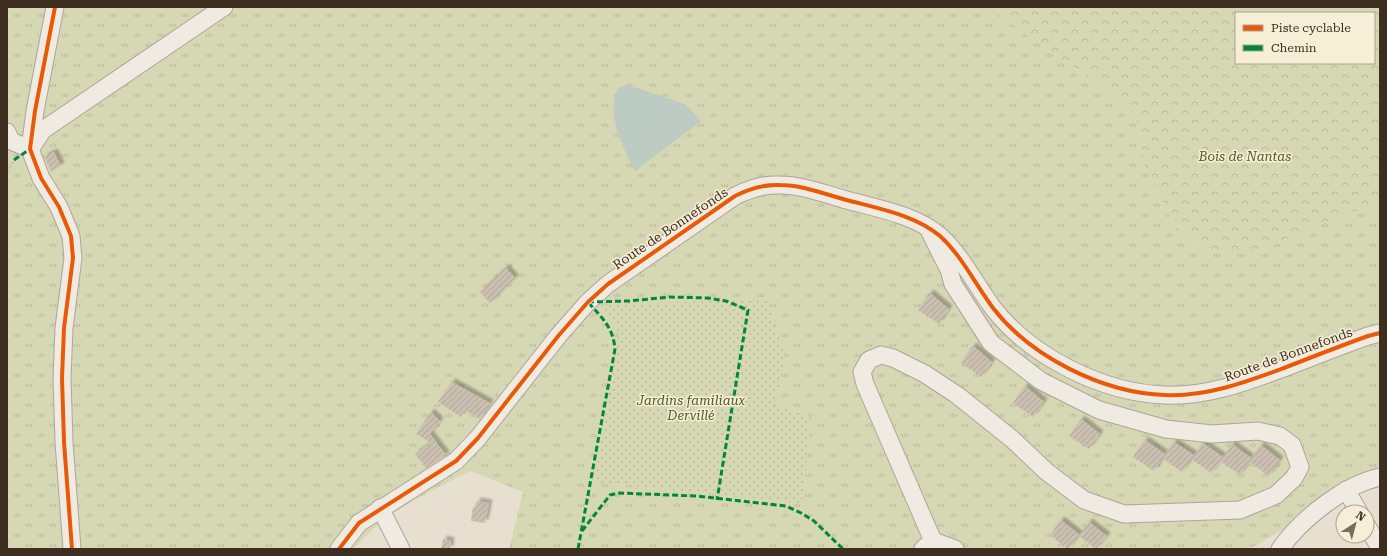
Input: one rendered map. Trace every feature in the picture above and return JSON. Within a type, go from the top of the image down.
[{"type":"street","points":[[55,7],[35,111],[30,150],[41,178],[59,206],[71,236],[73,258],[64,328],[62,378],[64,442],[72,549]]},
{"type":"street","points":[[30,150],[43,130],[224,7]]},
{"type":"street","points":[[7,132],[10,142],[30,150]]},
{"type":"street","name":"Route de Bonnefonds","points":[[338,549],[359,523],[380,508],[421,485],[456,461],[478,438],[559,335],[588,302],[608,284],[735,196],[749,189],[764,185],[800,187],[906,217],[928,226],[950,246],[992,308],[1024,341],[1069,368],[1121,388],[1164,396],[1212,391],[1240,384],[1368,336],[1380,333]]},
{"type":"street","points":[[928,226],[949,270],[953,284],[991,344],[1041,382],[1099,410],[1166,429],[1212,434],[1258,431],[1280,436],[1292,445],[1300,467],[1294,478],[1276,496],[1240,510],[1124,514],[1084,500],[1047,472],[1012,438],[957,395],[925,374],[893,358],[881,355],[868,360],[862,372],[865,384],[928,545],[955,549]]},
{"type":"street","points":[[1279,547],[1324,506],[1346,490],[1363,482],[1380,477]]},
{"type":"street","points":[[1346,490],[1354,504]]},
{"type":"street","points":[[380,508],[401,549]]},
{"type":"path","points":[[7,173],[14,160]]},
{"type":"green space","points":[[7,7],[1000,7],[999,15],[1135,110],[1145,166],[1178,232],[1210,251],[1251,254],[1350,212],[1380,208],[1380,472],[1363,473],[1351,479],[1333,490],[1284,529],[1250,549],[509,549],[523,492],[470,471],[408,504],[393,514],[379,524],[354,549],[11,549],[7,546]]},
{"type":"green space","name":"Bois de Nantas","points":[[1000,7],[1380,7],[1380,208],[1350,212],[1251,254],[1211,251],[1178,232],[1145,166],[1135,110],[999,15]]},
{"type":"green space","name":"Jardins familiaux Dervillé","points":[[767,299],[785,357],[775,406],[811,416],[802,503],[594,482],[619,332],[602,305]]},
{"type":"shaded area","points":[[628,85],[685,104],[701,121],[635,171],[625,152],[617,130],[613,109],[618,88]]},
{"type":"building","points":[[54,152],[61,166],[51,171],[44,157]]},
{"type":"building","points":[[506,268],[515,278],[490,303],[480,292]]},
{"type":"building","points":[[930,293],[949,309],[939,324],[918,310]]},
{"type":"building","points":[[973,346],[992,362],[981,377],[961,363]]},
{"type":"building","points":[[452,382],[490,403],[480,419],[465,410],[461,417],[438,402]]},
{"type":"building","points":[[1025,386],[1044,402],[1033,417],[1013,403]]},
{"type":"building","points":[[431,412],[440,421],[430,434],[446,455],[426,468],[415,454],[431,443],[416,434]]},
{"type":"building","points":[[1081,419],[1100,434],[1089,449],[1069,436]]},
{"type":"building","points":[[1145,440],[1165,454],[1154,471],[1133,457]]},
{"type":"building","points":[[1174,442],[1194,455],[1182,472],[1162,458]]},
{"type":"building","points":[[1203,443],[1223,457],[1211,473],[1191,459]]},
{"type":"building","points":[[1232,444],[1251,458],[1261,445],[1280,460],[1269,476],[1249,462],[1240,475],[1220,461]]},
{"type":"building","points":[[477,501],[489,503],[485,523],[471,521],[473,507],[475,507]]},
{"type":"building","points":[[1061,520],[1080,535],[1089,522],[1107,536],[1096,549],[1079,536],[1068,549],[1050,535]]},
{"type":"building","points":[[443,539],[451,541],[450,549],[441,549]]},
{"type":"marked path","points":[[14,160],[30,149]]},
{"type":"marked path","points":[[588,302],[629,301],[670,297],[708,298],[726,301],[748,310],[717,500]]},
{"type":"marked path","points":[[578,549],[615,349],[612,335],[606,323],[588,302]]},
{"type":"marked path","points":[[582,531],[610,495],[618,493],[697,496],[786,506],[814,521],[843,549]]},
{"type":"cycle path","points":[[55,7],[35,111],[30,149],[41,178],[59,207],[71,236],[73,258],[64,328],[62,378],[64,442],[72,549]]},
{"type":"cycle path","points":[[339,549],[359,523],[456,461],[478,438],[559,335],[588,302],[608,284],[735,196],[762,186],[796,186],[894,213],[930,228],[955,252],[993,308],[1009,326],[1027,342],[1048,357],[1093,380],[1141,393],[1180,395],[1196,394],[1226,388],[1368,336],[1380,333]]}]
